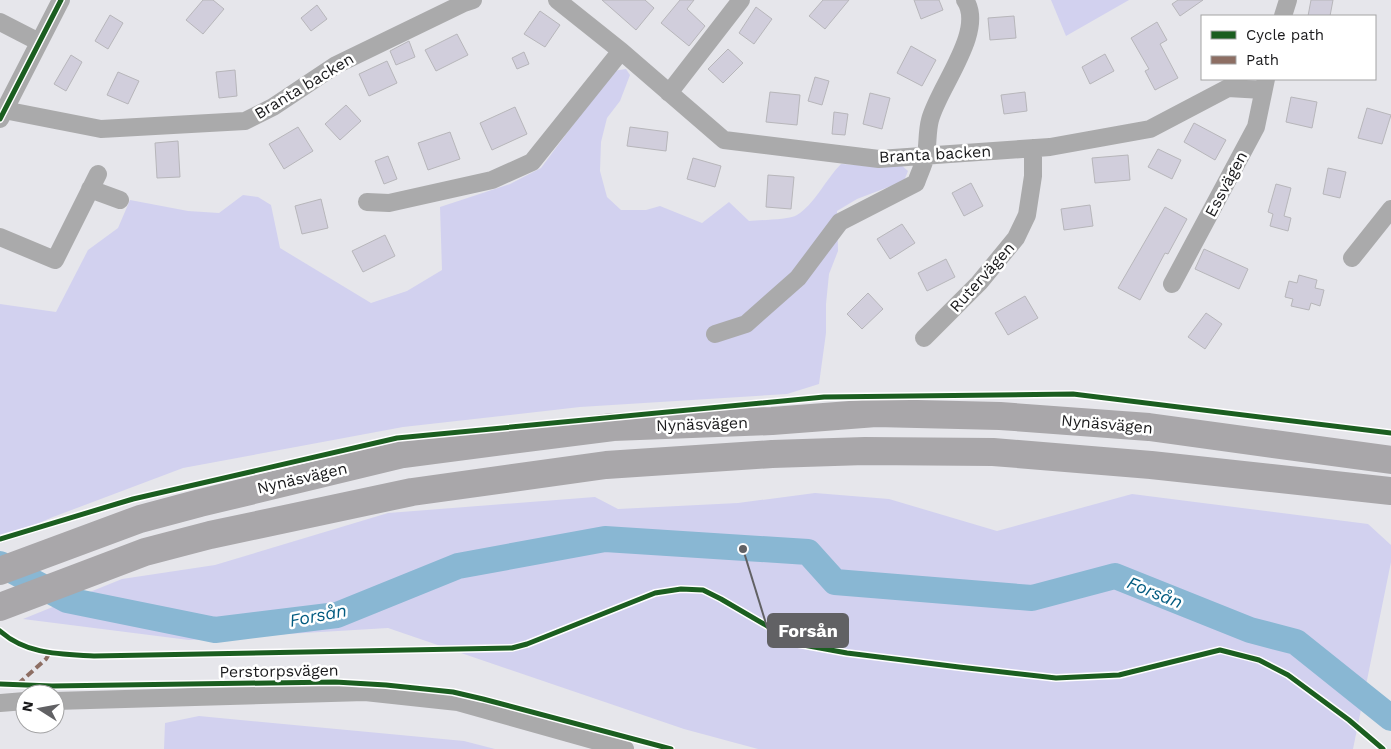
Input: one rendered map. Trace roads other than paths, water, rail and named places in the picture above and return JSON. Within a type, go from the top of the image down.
[{"type":"highway","name":"Nynäsvägen","points":[[0,571],[140,519],[403,454],[613,427],[772,421],[876,413],[1000,416],[1149,427],[1391,460]]},
{"type":"highway","name":"Nynäsvägen","points":[[0,607],[145,552],[210,535],[412,492],[606,465],[772,454],[865,451],[993,452],[1151,465],[1391,491]]},
{"type":"street","points":[[2,114],[61,0]]},
{"type":"street","name":"Branta backen","points":[[2,114],[101,129],[245,121],[273,107],[336,65],[473,0]]},
{"type":"street","name":"Branta backen","points":[[556,0],[621,51],[724,140],[879,159],[1050,147],[1150,129],[1228,88],[1265,85]]},
{"type":"street","points":[[669,93],[741,0]]},
{"type":"street","points":[[714,334],[746,324],[798,278],[840,222],[916,184],[926,156],[930,121],[937,101],[960,56],[970,30],[969,6],[965,0]]},
{"type":"street","points":[[1283,15],[1288,0]]},
{"type":"street","points":[[0,22],[39,42]]},
{"type":"street","points":[[366,202],[389,203],[492,180],[532,162],[621,51]]},
{"type":"street","name":"Essvägen","points":[[1172,284],[1256,127],[1265,85]]},
{"type":"street","name":"Rutervägen","points":[[924,338],[979,283],[1016,238],[1026,215],[1033,176],[1033,148]]},
{"type":"street","points":[[0,237],[55,260],[94,181],[120,200]]},
{"type":"street","points":[[1352,258],[1391,209]]},
{"type":"street","name":"Perstorpsvägen","points":[[65,701],[365,692],[458,702],[625,749]]},
{"type":"street","points":[[0,698],[15,700]]},
{"type":"street","points":[[0,703],[15,702]]},
{"type":"waterway","name":"Forsån","points":[[0,564],[67,600],[215,630],[337,615],[458,566],[605,539],[808,552],[835,582],[1032,598],[1115,576],[1250,630],[1296,642],[1391,718]]},
{"type":"place","name":"Forsån","points":[[743,549]]}]
